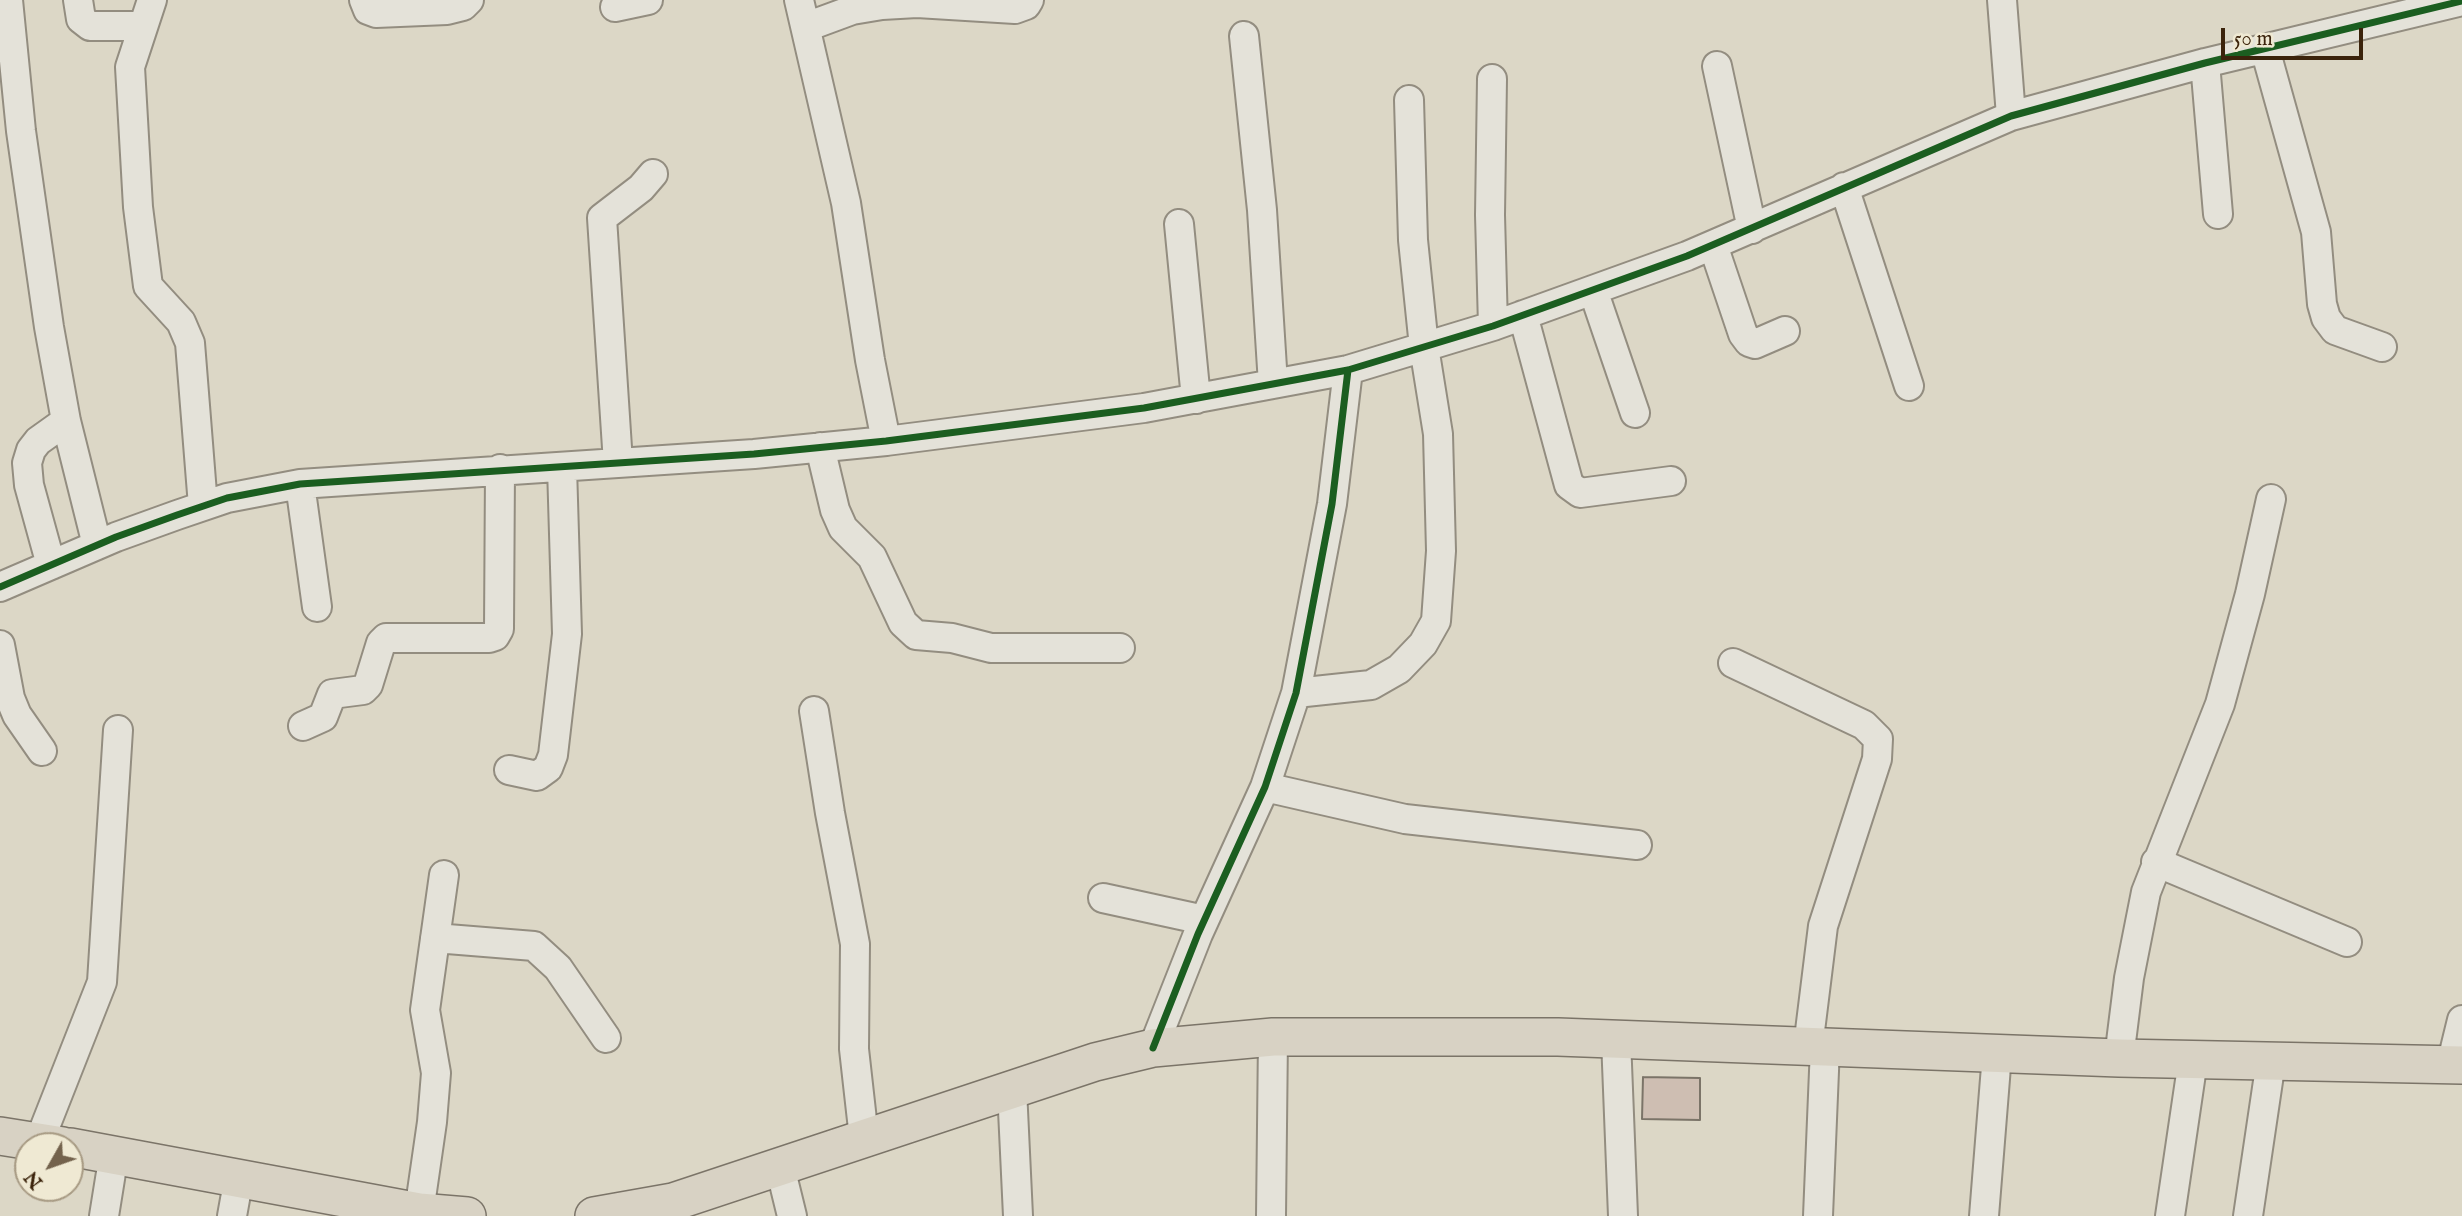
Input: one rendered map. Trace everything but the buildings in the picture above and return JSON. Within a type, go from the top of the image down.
[{"type":"main road","points":[[594,1216],[673,1209],[780,1167],[1095,1062],[1153,1048],[1273,1037],[1380,1035],[1616,1040],[2119,1058],[2457,1065]]},
{"type":"main road","points":[[84,1149],[239,1177],[313,1205],[467,1216]]},
{"type":"street","points":[[8,0],[23,144],[49,327],[66,421],[97,545]]},
{"type":"street","points":[[78,0],[81,19],[90,26],[147,13]]},
{"type":"street","points":[[364,0],[368,10],[376,13],[447,10],[463,6],[469,0]]},
{"type":"street","points":[[615,7],[648,0]]},
{"type":"street","points":[[886,441],[846,203],[802,13],[917,3],[1015,9],[1026,5],[1029,0]]},
{"type":"street","points":[[2002,0],[2011,116]]},
{"type":"street","points":[[0,587],[97,545],[202,506],[227,498],[300,484],[618,463],[886,441],[1090,416],[1348,370],[1493,326],[1713,245],[2011,116],[2204,63],[2462,1]]},
{"type":"street","points":[[147,13],[133,52],[129,86],[148,286],[181,322],[190,343],[202,506]]},
{"type":"street","points":[[1244,36],[1262,210],[1273,384]]},
{"type":"street","points":[[2265,49],[2316,232],[2322,304],[2326,318],[2335,330],[2382,347]]},
{"type":"street","points":[[2204,63],[2218,215]]},
{"type":"street","points":[[1717,66],[1752,229]]},
{"type":"street","points":[[1492,79],[1490,215],[1493,326]]},
{"type":"street","points":[[1296,692],[1371,685],[1399,669],[1423,644],[1436,621],[1441,551],[1438,434],[1424,347],[1413,240],[1409,100]]},
{"type":"street","points":[[618,463],[602,218],[641,188],[653,174]]},
{"type":"street","points":[[1844,187],[1909,386]]},
{"type":"street","points":[[1179,224],[1196,398]]},
{"type":"street","points":[[1713,245],[1743,334],[1749,342],[1755,344],[1785,331]]},
{"type":"street","points":[[1593,290],[1635,412]]},
{"type":"street","points":[[1523,315],[1569,485],[1580,493],[1671,481]]},
{"type":"street","points":[[1153,1048],[1204,920],[1265,787],[1296,692],[1332,504],[1348,370]]},
{"type":"street","points":[[51,565],[29,485],[27,463],[31,450],[38,441],[66,421]]},
{"type":"street","points":[[820,447],[835,510],[843,528],[873,557],[903,623],[916,635],[961,640],[991,648],[1120,648]]},
{"type":"street","points":[[509,770],[537,776],[548,768],[555,748],[567,634],[562,467]]},
{"type":"street","points":[[303,726],[323,717],[332,694],[363,690],[368,685],[381,643],[386,638],[495,636],[499,629],[500,470]]},
{"type":"street","points":[[300,484],[317,607]]},
{"type":"street","points":[[2119,1058],[2137,933],[2156,862],[2220,704],[2250,594],[2271,499]]},
{"type":"street","points":[[0,645],[13,706],[42,751]]},
{"type":"street","points":[[1732,663],[1864,726],[1873,733],[1880,747],[1823,926],[1816,1047],[1818,1216]]},
{"type":"street","points":[[814,711],[855,944],[854,1049],[864,1138]]},
{"type":"street","points":[[61,1132],[102,982],[118,730]]},
{"type":"street","points":[[1265,787],[1405,819],[1637,845]]},
{"type":"street","points":[[2156,862],[2347,942]]},
{"type":"street","points":[[403,1212],[435,1093],[434,1055],[425,1010],[444,875]]},
{"type":"street","points":[[1103,898],[1204,920]]},
{"type":"street","points":[[435,938],[534,946],[558,968],[606,1038]]},
{"type":"street","points":[[2457,1065],[2462,1020]]},
{"type":"street","points":[[1271,1216],[1273,1037]]},
{"type":"street","points":[[1616,1040],[1623,1216]]},
{"type":"street","points":[[1984,1216],[1997,1054]]},
{"type":"street","points":[[2170,1216],[2193,1059]]},
{"type":"street","points":[[2248,1216],[2271,1061]]},
{"type":"street","points":[[1013,1089],[1018,1216]]},
{"type":"street","points":[[104,1216],[114,1154]]},
{"type":"street","points":[[780,1167],[792,1216]]},
{"type":"street","points":[[232,1216],[239,1177]]},
{"type":"cycle path","points":[[0,587],[116,537],[177,515],[227,498],[300,484],[754,454],[886,441],[1144,408],[1348,370],[1493,326],[1687,256],[2011,116],[2205,63],[2462,1]]},
{"type":"cycle path","points":[[1153,1048],[1198,934],[1265,787],[1296,693],[1332,504],[1348,370]]}]
